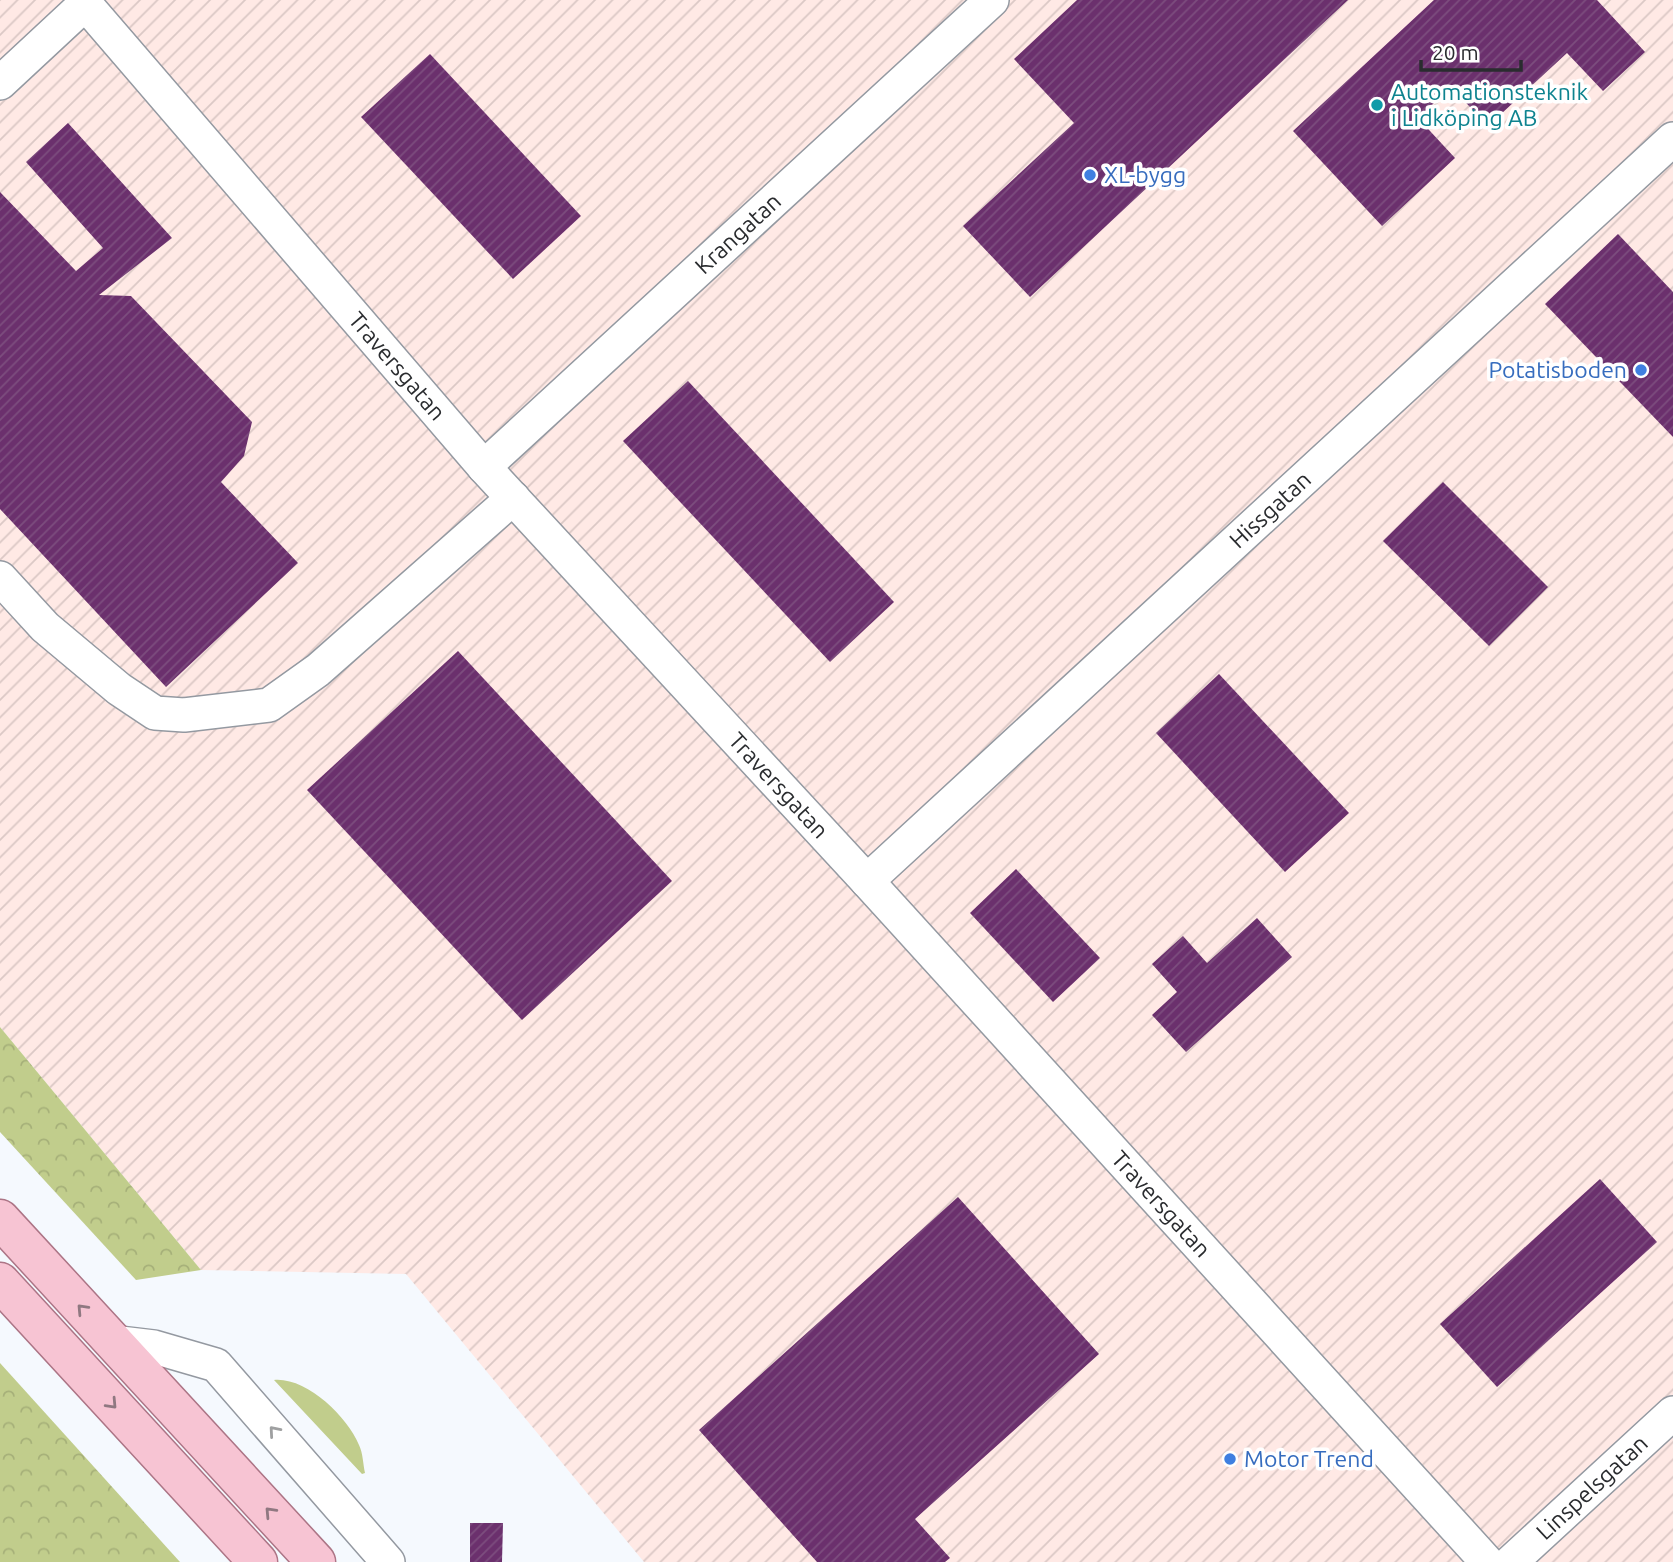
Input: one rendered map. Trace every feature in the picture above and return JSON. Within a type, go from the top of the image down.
[{"type":"main road","points":[[0,1219],[316,1562]]},
{"type":"main road","points":[[0,1282],[258,1562]]},
{"type":"street","name":"Krangatan","points":[[484,467],[992,0]]},
{"type":"street","name":"Traversgatan","points":[[84,2],[484,467],[867,881],[1487,1562]]},
{"type":"street","points":[[0,83],[84,2]]},
{"type":"street","name":"Hissgatan","points":[[867,881],[1673,139]]},
{"type":"street","points":[[0,578],[45,626],[118,689],[155,712],[184,715],[269,705],[318,670],[513,498]]},
{"type":"street","points":[[112,1342],[154,1347],[216,1365],[388,1562]]},
{"type":"street","name":"Linspelsgatan","points":[[1511,1562],[1673,1413]]},
{"type":"shaded area","points":[[0,0],[1673,0],[1673,1562],[644,1562],[406,1274],[201,1270],[0,1027]]},
{"type":"green space","points":[[0,1027],[201,1270],[136,1280],[0,1132]]},
{"type":"green space","points":[[0,1363],[180,1562],[0,1562]]},
{"type":"green space","points":[[274,1380],[299,1385],[324,1400],[335,1411],[359,1445],[365,1473],[362,1474]]},
{"type":"building","name":"XL-bygg","points":[[1077,0],[1348,0],[1030,297],[963,226],[1074,123],[1014,59]]},
{"type":"building","name":"Automationsteknik i Lidköping AB","points":[[1434,0],[1597,0],[1645,52],[1603,91],[1567,53],[1488,126],[1451,87],[1418,118],[1455,158],[1382,226],[1293,131]]},
{"type":"building","points":[[430,54],[581,216],[513,279],[361,117]]},
{"type":"building","points":[[68,123],[172,238],[99,295],[131,296],[252,422],[244,456],[221,482],[298,563],[166,687],[0,509],[0,192],[76,271],[103,248],[26,162]]},
{"type":"building","name":"Potatisboden","points":[[1618,234],[1673,292],[1673,437],[1545,304]]},
{"type":"building","points":[[688,381],[894,602],[830,662],[623,441]]},
{"type":"building","points":[[1443,482],[1548,587],[1489,646],[1383,541]]},
{"type":"building","points":[[458,651],[672,881],[522,1020],[307,790]]},
{"type":"building","points":[[1219,674],[1349,813],[1285,872],[1156,733]]},
{"type":"building","points":[[1016,869],[1100,958],[1053,1002],[970,913]]},
{"type":"building","points":[[1257,918],[1292,957],[1186,1052],[1152,1015],[1177,992],[1152,964],[1183,936],[1207,963]]},
{"type":"building","points":[[1600,1179],[1657,1242],[1497,1387],[1440,1324]]},
{"type":"building","points":[[958,1197],[1099,1354],[915,1519],[950,1558],[945,1562],[817,1562],[699,1430]]},
{"type":"building","points":[[470,1523],[503,1523],[502,1562],[470,1562]]},
{"type":"place","name":"Automationsteknik i Lidköping AB","points":[[1377,105]]},
{"type":"place","name":"XL-bygg","points":[[1090,175]]},
{"type":"place","name":"Potatisboden","points":[[1641,370]]},
{"type":"place","name":"Motor Trend","points":[[1230,1459]]}]
